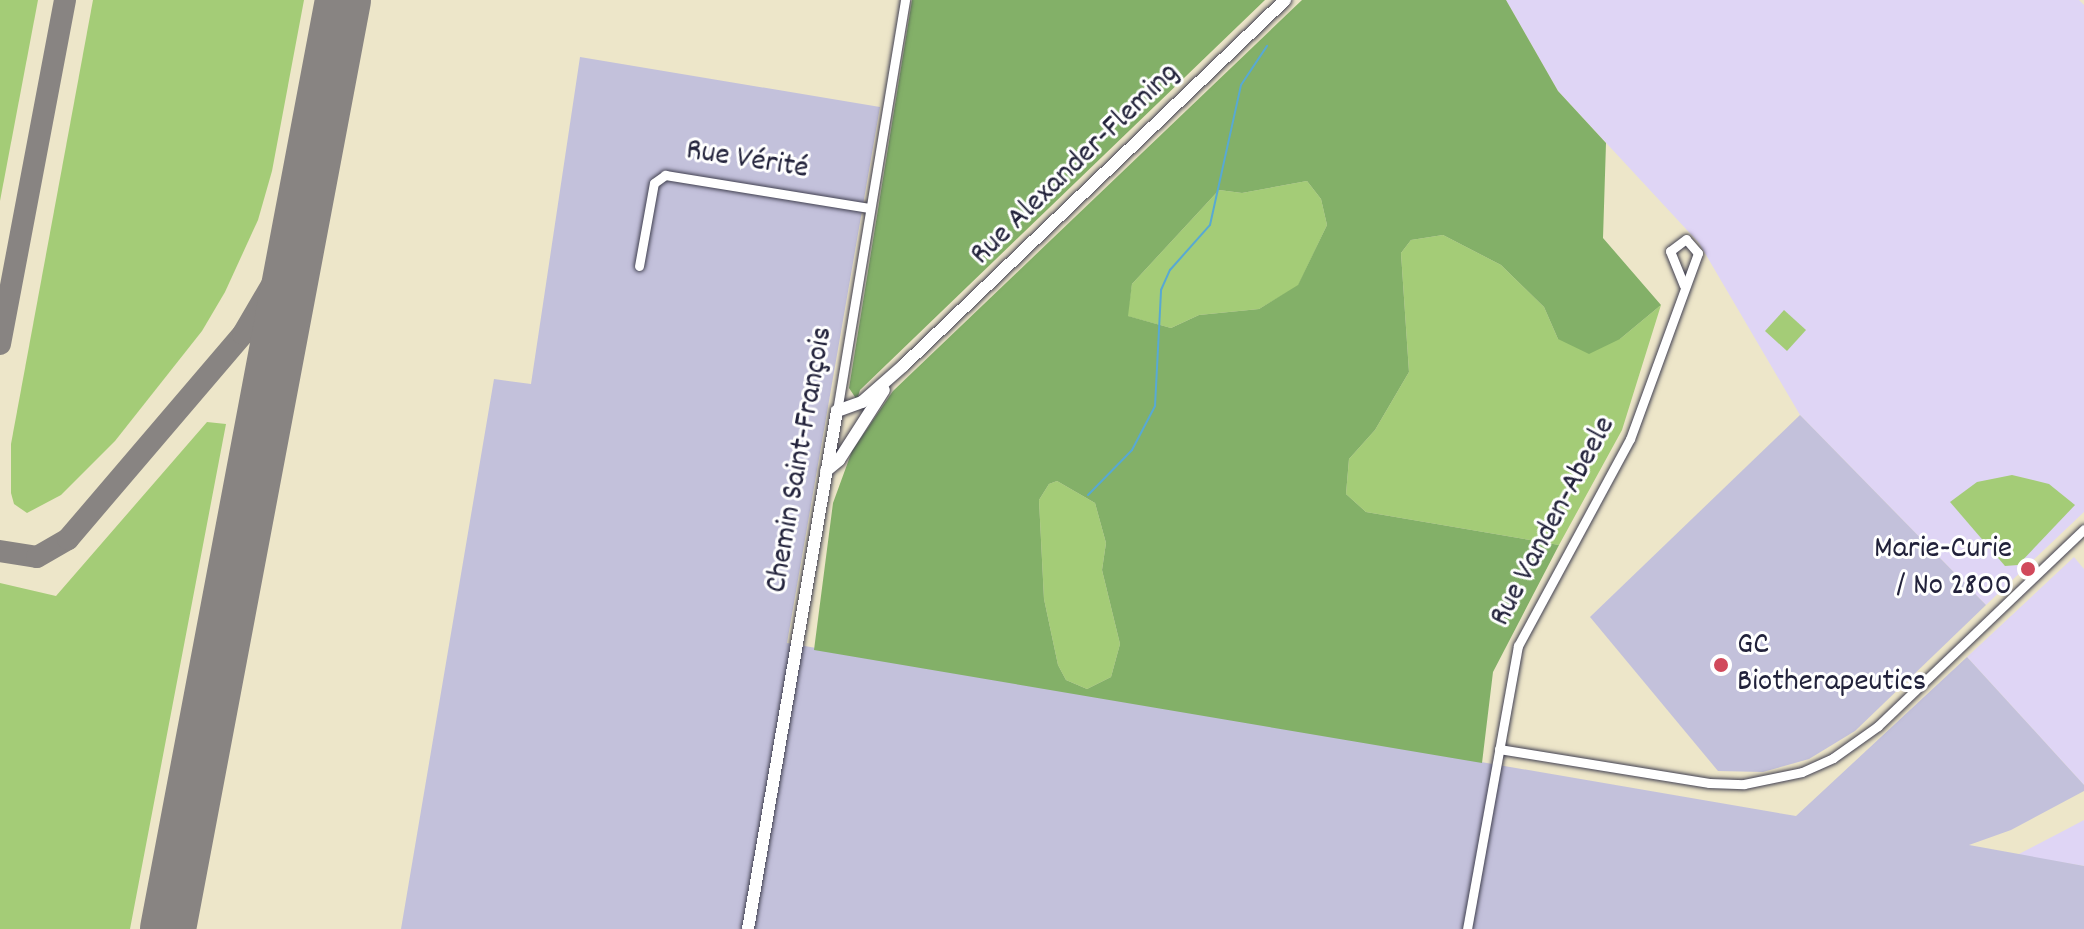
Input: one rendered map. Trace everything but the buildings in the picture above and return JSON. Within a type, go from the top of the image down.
[{"type":"street","name":"Chemin Saint-François","points":[[748,929],[905,0]]},
{"type":"street","name":"Rue Alexander-Fleming","points":[[837,411],[862,402],[903,366],[1285,0]]},
{"type":"street","name":"Rue Vérité","points":[[639,266],[654,183],[665,175],[869,208]]},
{"type":"street","name":"Rue Vanden-Abeele","points":[[1467,929],[1518,646],[1630,439],[1698,253],[1694,245],[1681,239],[1670,251],[1684,285]]},
{"type":"street","name":"Rue Alexander-Fleming","points":[[826,471],[839,460],[859,423],[903,366]]},
{"type":"street","points":[[1499,749],[1709,783],[1744,784],[1802,772],[1833,758],[1878,726],[2084,529]]},
{"type":"shaded area","points":[[1506,0],[2079,0],[2084,5],[2084,512],[1986,605],[1800,415],[1699,243],[1558,91]]},
{"type":"shaded area","points":[[580,57],[880,107],[787,643],[1796,816],[1967,657],[2084,785],[2084,791],[2011,830],[1969,845],[2084,866],[2084,929],[401,929],[494,379],[531,384]]},
{"type":"shaded area","points":[[1800,415],[1986,605],[1855,731],[1809,759],[1763,772],[1718,771],[1590,617]]},
{"type":"shaded area","points":[[2074,557],[2084,569],[2084,785],[1967,657]]},
{"type":"shaded area","points":[[2084,820],[2084,866],[2017,855],[2067,829]]},
{"type":"green space","points":[[0,0],[38,0],[0,201]]},
{"type":"green space","points":[[93,0],[304,0],[272,171],[258,220],[225,292],[202,331],[115,441],[61,495],[27,513],[14,504],[11,493],[11,444]]},
{"type":"green space","points":[[912,0],[1265,0],[860,390],[857,400],[849,388]]},
{"type":"green space","points":[[1302,0],[1506,0],[1558,91],[1606,143],[1603,238],[1661,305],[1620,339],[1589,354],[1558,339],[1544,307],[1501,265],[1443,235],[1411,240],[1401,253],[1409,372],[1375,430],[1349,459],[1346,494],[1366,512],[1559,545],[1493,672],[1482,763],[814,650],[833,503],[852,451],[893,391]],"holes":[[[1307,181],[1321,199],[1327,225],[1298,285],[1259,309],[1199,315],[1171,328],[1128,316],[1132,284],[1219,190],[1242,193]],[[1057,481],[1095,503],[1106,543],[1102,570],[1120,644],[1111,677],[1087,689],[1066,680],[1058,665],[1044,599],[1039,500],[1049,484]]]},
{"type":"green space","points":[[1307,181],[1321,199],[1327,225],[1298,286],[1259,309],[1199,315],[1171,328],[1127,316],[1132,284],[1219,190],[1242,193]]},
{"type":"green space","points":[[1443,235],[1501,265],[1544,307],[1558,339],[1620,339],[1661,305],[1622,430],[1559,545],[1366,512],[1346,494],[1349,459],[1375,430],[1409,372],[1401,253],[1411,240]]},
{"type":"green space","points":[[1784,310],[1806,330],[1787,351],[1765,331]]},
{"type":"green space","points":[[207,422],[226,424],[130,929],[0,929],[0,583],[56,596]]},
{"type":"green space","points":[[2012,475],[2049,484],[2075,505],[2018,565],[2005,566],[1950,502],[1977,482]]},
{"type":"green space","points":[[1057,481],[1095,503],[1106,543],[1102,570],[1120,644],[1111,677],[1087,689],[1066,680],[1058,665],[1044,599],[1039,500],[1049,484]]},
{"type":"waterway","points":[[1088,495],[1132,450],[1155,406],[1161,290],[1170,270],[1210,225],[1241,85],[1267,46]]},
{"type":"taxiway","points":[[0,344],[65,0]]},
{"type":"taxiway","points":[[0,551],[37,557],[68,539],[243,334],[284,264],[305,200]]},
{"type":"runway","points":[[168,929],[343,0]]},
{"type":"place","name":"Marie-Curie / No 2800","points":[[2028,569]]},
{"type":"place","name":"GC Biotherapeutics","points":[[1721,665]]}]
